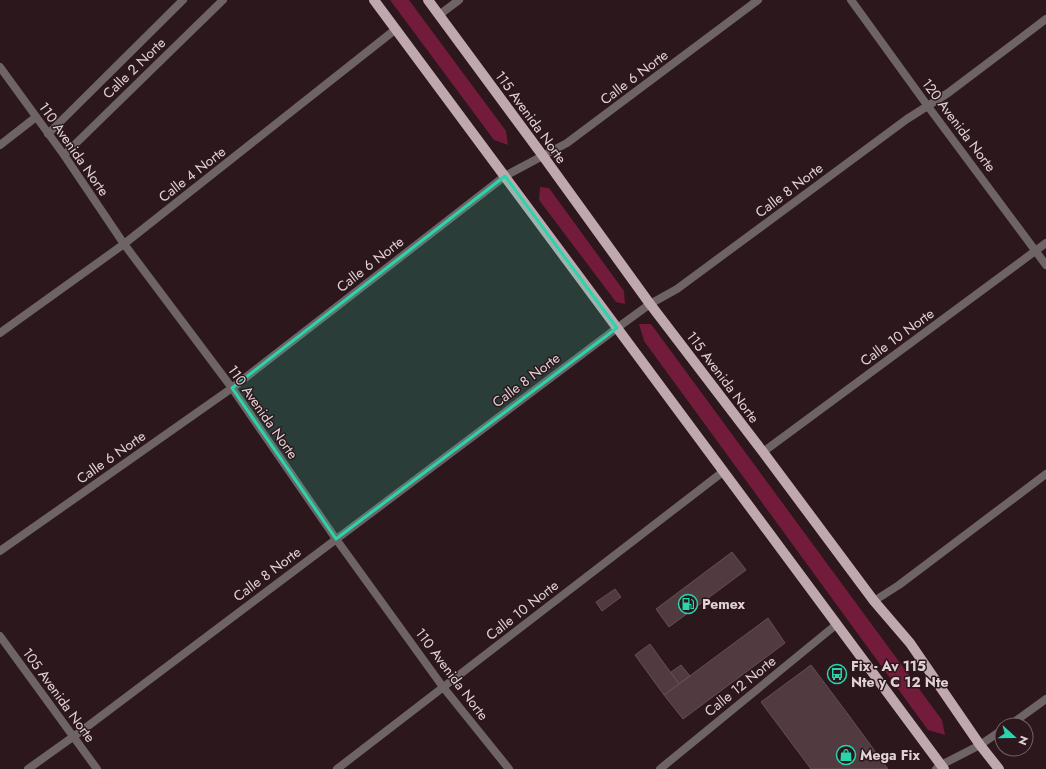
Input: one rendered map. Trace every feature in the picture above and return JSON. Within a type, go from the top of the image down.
[{"type":"main road","points":[[374,0],[837,624],[941,768]]},
{"type":"main road","name":"115 Avenida Norte","points":[[428,0],[650,304],[874,601],[910,643],[980,745],[999,769]]},
{"type":"street","name":"Calle 2 Norte","points":[[48,134],[183,0]]},
{"type":"street","name":"Calle 2 Norte","points":[[64,155],[223,0]]},
{"type":"street","points":[[438,15],[459,0]]},
{"type":"street","name":"Calle 6 Norte","points":[[0,551],[232,388],[505,176],[567,143],[758,0]]},
{"type":"street","name":"120 Avenida Norte","points":[[851,0],[1046,265]]},
{"type":"street","name":"Calle 8 Norte","points":[[28,769],[617,328],[650,304],[677,289],[1046,19]]},
{"type":"street","name":"Calle 4 Norte","points":[[0,333],[124,244],[396,29]]},
{"type":"street","name":"110 Avenida Norte","points":[[0,67],[64,155],[124,244],[232,388],[336,539],[443,687],[508,769]]},
{"type":"street","points":[[0,145],[36,117]]},
{"type":"street","name":"Calle 10 Norte","points":[[763,452],[1046,243]]},
{"type":"street","name":"Calle 10 Norte","points":[[336,769],[724,471]]},
{"type":"street","points":[[874,601],[899,585],[1046,474]]},
{"type":"street","name":"Calle 12 Norte","points":[[660,769],[837,624]]},
{"type":"street","name":"105 Avenida Norte","points":[[0,636],[97,769]]},
{"type":"street","points":[[1021,717],[1046,699]]},
{"type":"street","points":[[941,768],[994,735]]},
{"type":"highlighted area","points":[[505,176],[617,328],[336,539],[232,388]]},
{"type":"shaded area","points":[[390,0],[409,0],[506,131],[508,145],[494,140]]},
{"type":"shaded area","points":[[540,187],[549,188],[624,291],[625,304],[616,302],[539,200]]},
{"type":"shaded area","points":[[639,324],[651,324],[942,720],[945,735],[928,730],[644,341]]},
{"type":"building","points":[[732,552],[746,570],[669,627],[656,609]]},
{"type":"building","points":[[615,589],[621,597],[602,611],[596,602]]},
{"type":"building","points":[[768,618],[785,643],[683,719],[664,695]]},
{"type":"building","points":[[650,644],[679,684],[664,695],[635,655]]},
{"type":"building","points":[[681,665],[690,676],[679,684],[671,672]]},
{"type":"building","points":[[811,665],[888,769],[811,769],[761,702]]},
{"type":"place","name":"Pemex","points":[[688,604]]},
{"type":"place","name":"Fix - Av 115 Nte y C 12 Nte","points":[[837,674]]},
{"type":"place","name":"Mega Fix","points":[[846,755]]}]
